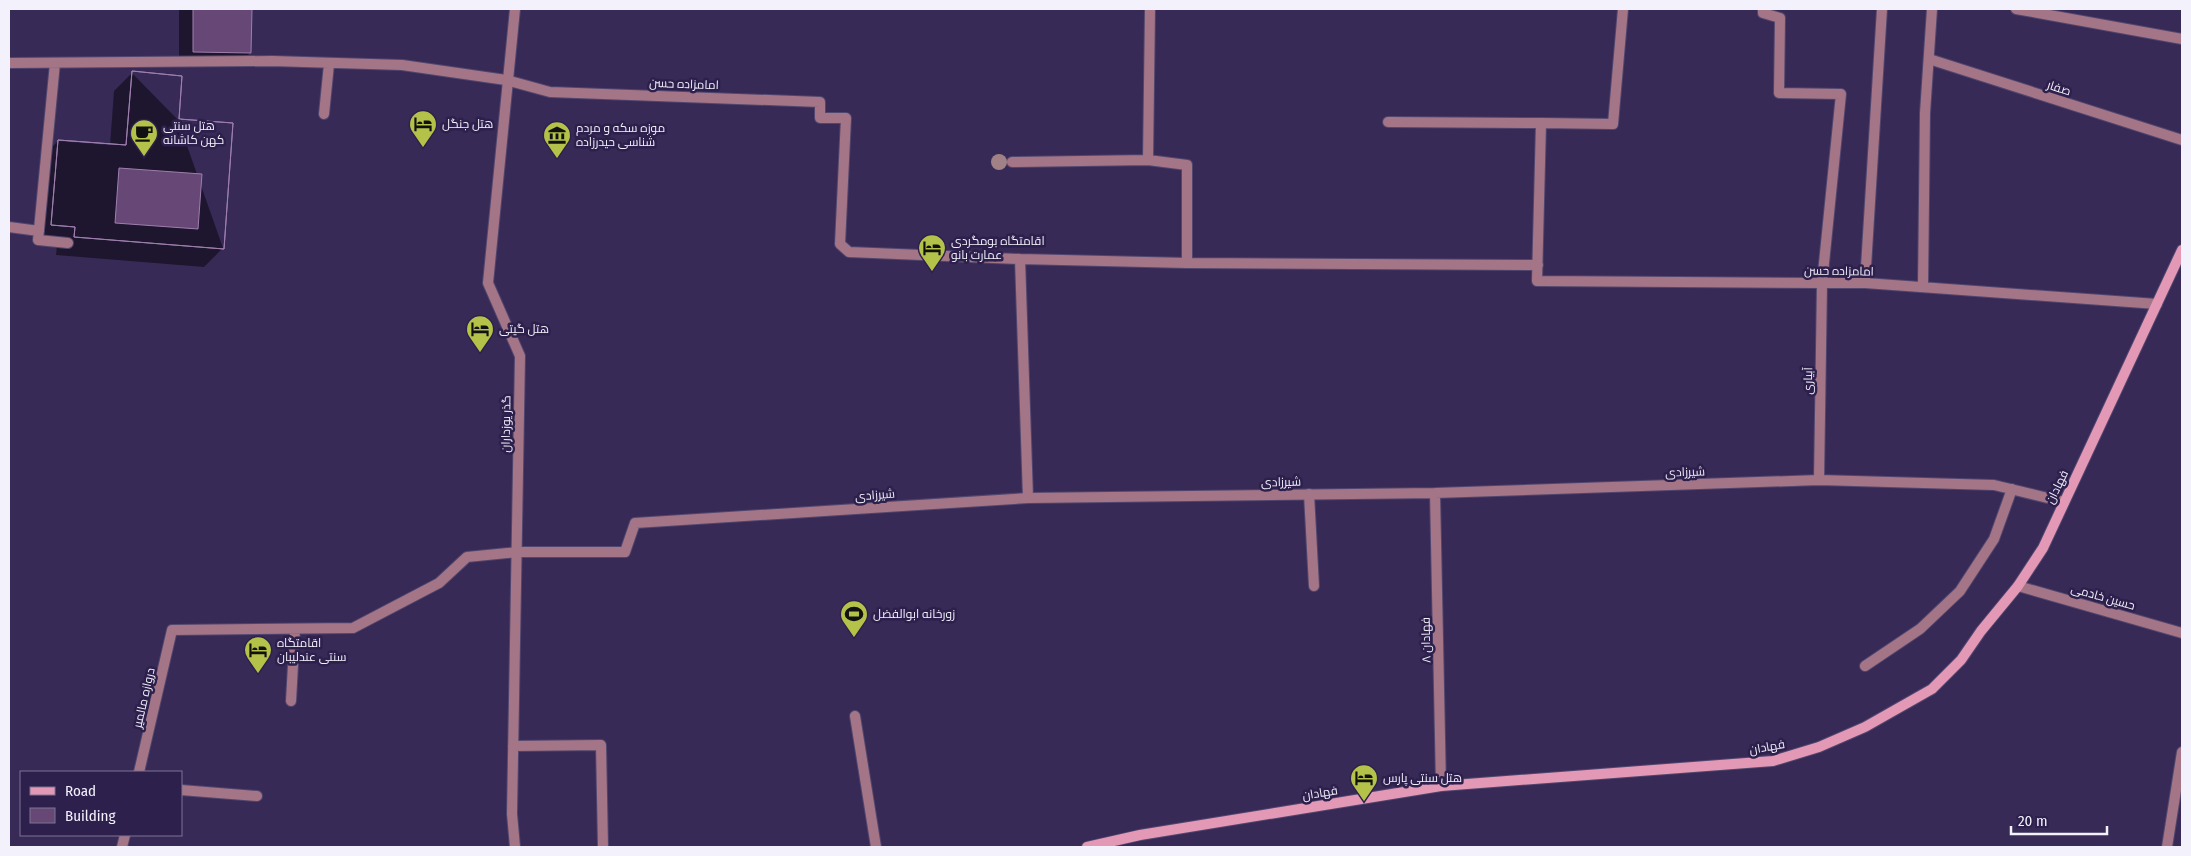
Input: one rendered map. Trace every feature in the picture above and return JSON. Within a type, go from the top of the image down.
[{"type":"street","name":"گذر يوزداران","points":[[515,9],[506,80],[488,283],[520,356],[512,814],[515,847]]},
{"type":"street","points":[[1388,122],[1613,124],[1623,9]]},
{"type":"street","name":"آبیاری","points":[[1763,9],[1763,13],[1780,18],[1779,93],[1841,94],[1822,283],[1819,480]]},
{"type":"street","points":[[1865,283],[1882,9]]},
{"type":"street","points":[[1923,287],[1926,113],[1932,9]]},
{"type":"street","points":[[2016,9],[2182,39]]},
{"type":"street","points":[[1148,160],[1150,13]]},
{"type":"street","name":"صفار","points":[[1929,59],[2182,140]]},
{"type":"street","points":[[9,63],[272,61],[402,65],[506,80]]},
{"type":"street","points":[[55,63],[38,240],[68,243]]},
{"type":"street","points":[[324,114],[329,64]]},
{"type":"street","name":"امامزاده حسن","points":[[506,80],[550,92],[820,102],[820,118],[846,118],[840,244],[849,252],[1020,259]]},
{"type":"street","points":[[1028,498],[1020,259],[1187,263],[1538,265],[1541,123]]},
{"type":"street","points":[[1012,162],[1148,160],[1187,165],[1187,263]]},
{"type":"street","points":[[9,227],[39,231]]},
{"type":"street","name":"فهادان","points":[[1088,847],[1140,835],[1441,786],[1773,762],[1819,747],[1865,727],[1932,690],[1961,660],[1981,631],[2018,586],[2043,548],[2182,250]]},
{"type":"street","name":"امامزاده حسن","points":[[1538,265],[1537,281],[1865,283],[2157,304]]},
{"type":"street","name":"شیرزادی","points":[[517,552],[624,552],[636,523],[1028,498],[1436,493],[1819,480],[1994,485],[2064,502]]},
{"type":"street","points":[[1865,666],[1920,630],[1960,591],[1994,539],[2012,490]]},
{"type":"street","name":"فهادان ۸","points":[[1436,493],[1441,786]]},
{"type":"street","points":[[1309,494],[1314,586]]},
{"type":"street","points":[[290,701],[295,629],[353,628],[440,584],[467,557],[517,552]]},
{"type":"street","name":"حسین خادمی","points":[[2018,586],[2182,633]]},
{"type":"street","name":"دروازه مالمیر","points":[[139,771],[172,630],[295,629]]},
{"type":"street","points":[[855,716],[876,847]]},
{"type":"street","points":[[513,746],[601,746],[603,847]]},
{"type":"street","points":[[2167,847],[2182,752]]},
{"type":"street","points":[[182,790],[257,796]]},
{"type":"building","points":[[193,9],[252,9],[251,53],[193,52]]},
{"type":"building","name":"هتل سنتی کهن کاشانه","points":[[132,71],[182,76],[179,119],[233,123],[224,249],[74,237],[75,227],[51,225],[58,140],[126,145]],"holes":[[[119,168],[202,174],[198,229],[115,223]]]},
{"type":"building","name":"هتل سنتی کهن کاشانه","points":[[132,71],[182,76],[179,119],[233,123],[224,249],[74,237],[75,227],[51,225],[58,140],[126,145]]},
{"type":"place","name":"هتل جنگل","points":[[423,148]]},
{"type":"place","name":"هتل سنتی کهن کاشانه","points":[[144,157]]},
{"type":"place","name":"موزه سکه و مردم شناسی حیدرزاده","points":[[557,159]]},
{"type":"place","name":"اقامتگاه بومگردی عمارت بانو","points":[[932,272]]},
{"type":"place","name":"هتل گیتی","points":[[480,353]]},
{"type":"place","name":"زورخانه ابوالفضل","points":[[854,638]]},
{"type":"place","name":"اقامتگاه سنتی عندلیبان","points":[[258,674]]},
{"type":"place","name":"هتل سنتی پارس","points":[[1364,802]]}]
